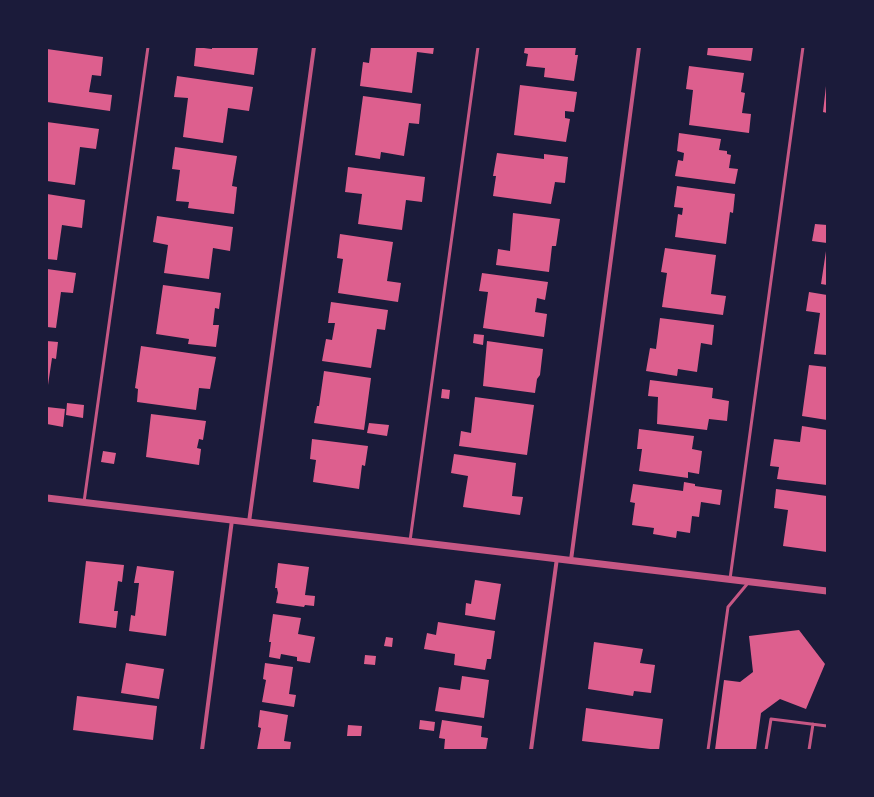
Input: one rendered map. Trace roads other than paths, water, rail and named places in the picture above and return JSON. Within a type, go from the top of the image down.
[{"type":"street","points":[[249,522],[314,47]]},
{"type":"street","points":[[571,560],[638,47]]},
{"type":"street","points":[[47,498],[827,591]]},
{"type":"street","points":[[202,750],[232,520]]},
{"type":"street","points":[[531,750],[557,558]]},
{"type":"lane","points":[[84,502],[148,47]]},
{"type":"lane","points":[[410,541],[478,47]]},
{"type":"lane","points":[[730,579],[802,47]]},
{"type":"lane","points":[[708,750],[728,607],[749,582]]},
{"type":"lane","points":[[766,750],[770,719],[827,726]]},
{"type":"lane","points":[[809,750],[813,724]]}]
